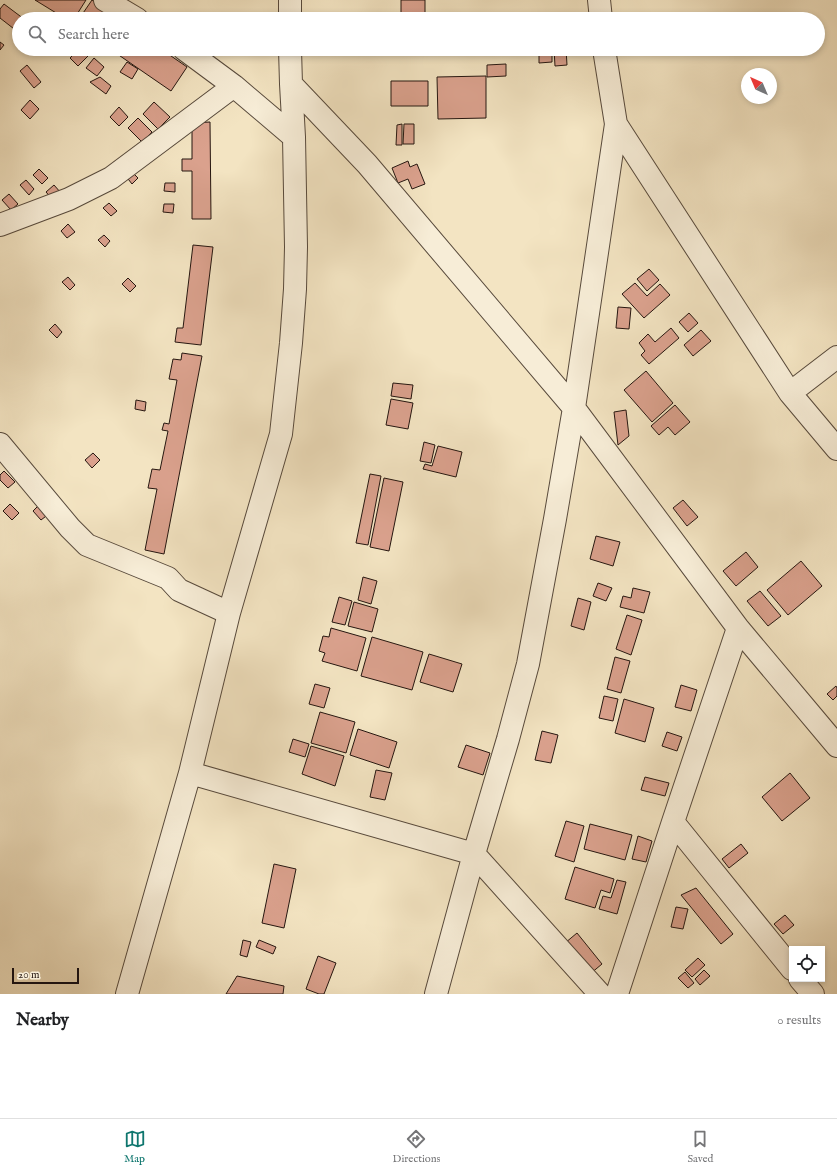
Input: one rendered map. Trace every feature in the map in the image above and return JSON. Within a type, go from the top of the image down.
[{"type":"street","points":[[105,0],[125,12]]},
{"type":"street","points":[[290,0],[290,12]]},
{"type":"street","points":[[193,56],[234,86],[294,137]]},
{"type":"street","points":[[127,994],[190,773],[229,613],[281,434],[291,343],[296,248],[294,137],[290,56]]},
{"type":"street","points":[[436,994],[528,664],[555,518],[574,408],[616,124],[605,56]]},
{"type":"street","points":[[291,84],[367,164],[574,408],[738,628],[837,746]]},
{"type":"street","points":[[0,225],[69,199],[111,178],[234,86]]},
{"type":"street","points":[[616,124],[790,393],[837,449]]},
{"type":"street","points":[[790,393],[837,357]]},
{"type":"street","points":[[0,444],[70,528],[91,547],[168,578],[179,590],[229,613]]},
{"type":"street","points":[[617,994],[672,822],[738,628]]},
{"type":"street","points":[[190,773],[474,854],[600,994]]},
{"type":"street","points":[[672,822],[789,965]]},
{"type":"street","points":[[802,982],[812,994]]},
{"type":"building","points":[[35,0],[86,0],[78,12],[55,12]]},
{"type":"building","points":[[92,0],[108,12],[84,12]]},
{"type":"building","points":[[401,0],[425,0],[425,12],[401,12]]},
{"type":"building","points":[[4,4],[15,12],[12,12],[12,27],[0,18],[0,9]]},
{"type":"building","points":[[0,42],[4,45],[0,50]]},
{"type":"building","points":[[72,56],[88,56],[78,66],[70,58]]},
{"type":"building","points":[[120,56],[171,56],[187,67],[171,91]]},
{"type":"building","points":[[539,56],[552,56],[552,62],[539,63]]},
{"type":"building","points":[[554,56],[566,56],[567,65],[555,66]]},
{"type":"building","points":[[94,58],[104,67],[97,76],[86,68]]},
{"type":"building","points":[[127,62],[138,69],[132,79],[120,72]]},
{"type":"building","points":[[506,64],[506,76],[487,77],[487,65]]},
{"type":"building","points":[[27,65],[41,82],[34,88],[20,71]]},
{"type":"building","points":[[486,76],[486,118],[438,119],[437,77]]},
{"type":"building","points":[[100,77],[111,86],[106,94],[90,82]]},
{"type":"building","points":[[391,81],[428,81],[428,106],[391,106]]},
{"type":"building","points":[[30,100],[39,109],[30,119],[21,110]]},
{"type":"building","points":[[154,102],[170,117],[158,129],[143,114]]},
{"type":"building","points":[[119,107],[128,117],[119,126],[110,117]]},
{"type":"building","points":[[138,118],[152,132],[142,142],[128,128]]},
{"type":"building","points":[[210,122],[211,219],[192,219],[192,171],[182,171],[182,159],[192,159],[192,123]]},
{"type":"building","points":[[402,124],[402,145],[396,145],[397,125]]},
{"type":"building","points":[[404,124],[414,124],[414,144],[403,144]]},
{"type":"building","points":[[408,161],[410,167],[417,164],[425,184],[412,189],[408,179],[398,183],[392,168]]},
{"type":"building","points":[[39,169],[48,178],[42,184],[33,175]]},
{"type":"building","points":[[130,170],[138,178],[132,184],[125,175]]},
{"type":"building","points":[[26,180],[34,189],[29,195],[20,185]]},
{"type":"building","points":[[165,183],[175,183],[175,192],[164,191]]},
{"type":"building","points":[[54,185],[61,193],[53,200],[46,192]]},
{"type":"building","points":[[9,194],[18,204],[11,210],[2,200]]},
{"type":"building","points":[[109,203],[117,211],[111,216],[103,208]]},
{"type":"building","points":[[164,204],[174,204],[173,213],[163,212]]},
{"type":"building","points":[[68,224],[75,232],[67,238],[61,231]]},
{"type":"building","points":[[104,235],[110,241],[105,247],[98,240]]},
{"type":"building","points":[[193,245],[213,247],[201,345],[175,342],[177,328],[183,328]]},
{"type":"building","points":[[649,269],[659,280],[647,291],[637,279]]},
{"type":"building","points":[[68,277],[75,285],[70,290],[62,282]]},
{"type":"building","points":[[128,278],[136,286],[130,292],[122,284]]},
{"type":"building","points":[[635,283],[647,296],[660,284],[670,295],[644,318],[622,294]]},
{"type":"building","points":[[618,307],[631,308],[629,329],[616,328]]},
{"type":"building","points":[[689,313],[698,323],[688,332],[679,322]]},
{"type":"building","points":[[55,324],[62,332],[57,338],[49,330]]},
{"type":"building","points":[[671,328],[679,338],[649,364],[641,355],[645,351],[639,343],[648,334],[655,342]]},
{"type":"building","points":[[701,330],[711,341],[693,356],[684,345]]},
{"type":"building","points":[[182,353],[202,356],[164,554],[145,550],[157,489],[148,488],[152,469],[160,470],[168,431],[162,430],[164,423],[169,424],[177,380],[169,379],[173,359],[181,360]]},
{"type":"building","points":[[646,371],[673,403],[652,422],[624,390]]},
{"type":"building","points":[[393,383],[413,385],[411,399],[391,396]]},
{"type":"building","points":[[391,399],[413,403],[408,429],[386,425]]},
{"type":"building","points":[[136,400],[146,402],[145,411],[135,409]]},
{"type":"building","points":[[675,405],[690,422],[675,435],[668,427],[659,435],[651,426]]},
{"type":"building","points":[[626,410],[629,436],[618,445],[614,412]]},
{"type":"building","points":[[424,442],[435,445],[431,463],[420,461]]},
{"type":"building","points":[[438,446],[462,452],[456,477],[423,469],[425,464],[432,466]]},
{"type":"building","points":[[93,453],[100,460],[92,468],[85,460]]},
{"type":"building","points":[[4,471],[15,482],[8,488],[0,480],[0,475]]},
{"type":"building","points":[[370,474],[381,476],[368,545],[356,543]]},
{"type":"building","points":[[384,478],[403,482],[389,551],[370,547]]},
{"type":"building","points":[[683,500],[698,517],[687,526],[673,508]]},
{"type":"building","points":[[41,503],[50,513],[41,520],[33,511]]},
{"type":"building","points":[[10,504],[19,513],[12,520],[3,511]]},
{"type":"building","points":[[596,536],[620,542],[613,566],[590,559]]},
{"type":"building","points":[[746,552],[758,567],[736,586],[723,571]]},
{"type":"building","points":[[801,561],[822,586],[788,615],[767,590]]},
{"type":"building","points":[[363,577],[377,581],[371,604],[358,600]]},
{"type":"building","points":[[598,583],[612,588],[606,601],[593,596]]},
{"type":"building","points":[[633,588],[650,592],[644,613],[620,607],[623,596],[631,598]]},
{"type":"building","points":[[760,591],[781,616],[768,626],[747,601]]},
{"type":"building","points":[[339,597],[352,601],[345,625],[332,622]]},
{"type":"building","points":[[578,598],[591,602],[584,630],[571,626]]},
{"type":"building","points":[[354,602],[378,609],[372,632],[348,626]]},
{"type":"building","points":[[627,615],[642,620],[631,655],[616,649]]},
{"type":"building","points":[[331,628],[366,638],[357,671],[322,661],[325,653],[319,651],[323,636],[329,637]]},
{"type":"building","points":[[372,637],[423,652],[412,690],[361,676]]},
{"type":"building","points":[[429,654],[462,664],[453,692],[420,682]]},
{"type":"building","points":[[615,657],[630,661],[621,693],[607,689]]},
{"type":"building","points":[[315,684],[330,688],[324,708],[309,704]]},
{"type":"building","points":[[681,685],[697,690],[691,711],[675,707]]},
{"type":"building","points":[[836,686],[837,696],[833,700],[827,694]]},
{"type":"building","points":[[604,696],[618,699],[613,721],[599,718]]},
{"type":"building","points":[[624,699],[654,708],[645,742],[615,733]]},
{"type":"building","points":[[320,712],[355,722],[346,753],[311,743]]},
{"type":"building","points":[[358,729],[397,742],[389,768],[350,755]]},
{"type":"building","points":[[542,731],[558,735],[551,763],[535,760]]},
{"type":"building","points":[[667,732],[682,737],[677,751],[662,746]]},
{"type":"building","points":[[293,739],[309,744],[305,757],[289,752]]},
{"type":"building","points":[[466,745],[490,753],[483,775],[458,767]]},
{"type":"building","points":[[311,746],[344,756],[335,786],[302,774]]},
{"type":"building","points":[[376,770],[392,773],[385,800],[370,797]]},
{"type":"building","points":[[790,773],[810,798],[782,821],[762,797]]},
{"type":"building","points":[[645,777],[669,783],[665,796],[641,790]]},
{"type":"building","points":[[566,821],[584,826],[574,862],[555,856]]},
{"type":"building","points":[[590,824],[632,835],[625,860],[584,849]]},
{"type":"building","points":[[638,836],[652,841],[646,862],[632,859]]},
{"type":"building","points":[[741,844],[748,853],[729,868],[722,859]]},
{"type":"building","points":[[274,864],[296,869],[284,928],[262,923]]},
{"type":"building","points":[[575,867],[614,879],[610,893],[601,890],[595,908],[565,899]]},
{"type":"building","points":[[617,880],[626,882],[617,914],[599,909],[603,896],[611,898]]},
{"type":"building","points":[[696,888],[733,934],[721,944],[681,895]]},
{"type":"building","points":[[676,907],[688,909],[683,929],[671,927]]},
{"type":"building","points":[[785,915],[794,925],[783,934],[774,924]]},
{"type":"building","points":[[577,933],[602,964],[590,974],[565,943]]},
{"type":"building","points":[[243,940],[251,942],[247,957],[240,955]]},
{"type":"building","points":[[259,940],[276,947],[273,954],[256,947]]},
{"type":"building","points":[[318,956],[336,963],[324,994],[319,994],[306,989]]},
{"type":"building","points":[[698,958],[705,965],[692,977],[685,970]]},
{"type":"building","points":[[704,970],[710,976],[700,985],[695,979]]},
{"type":"building","points":[[685,972],[694,983],[688,988],[678,978]]},
{"type":"building","points":[[237,976],[284,986],[283,994],[226,994]]}]
